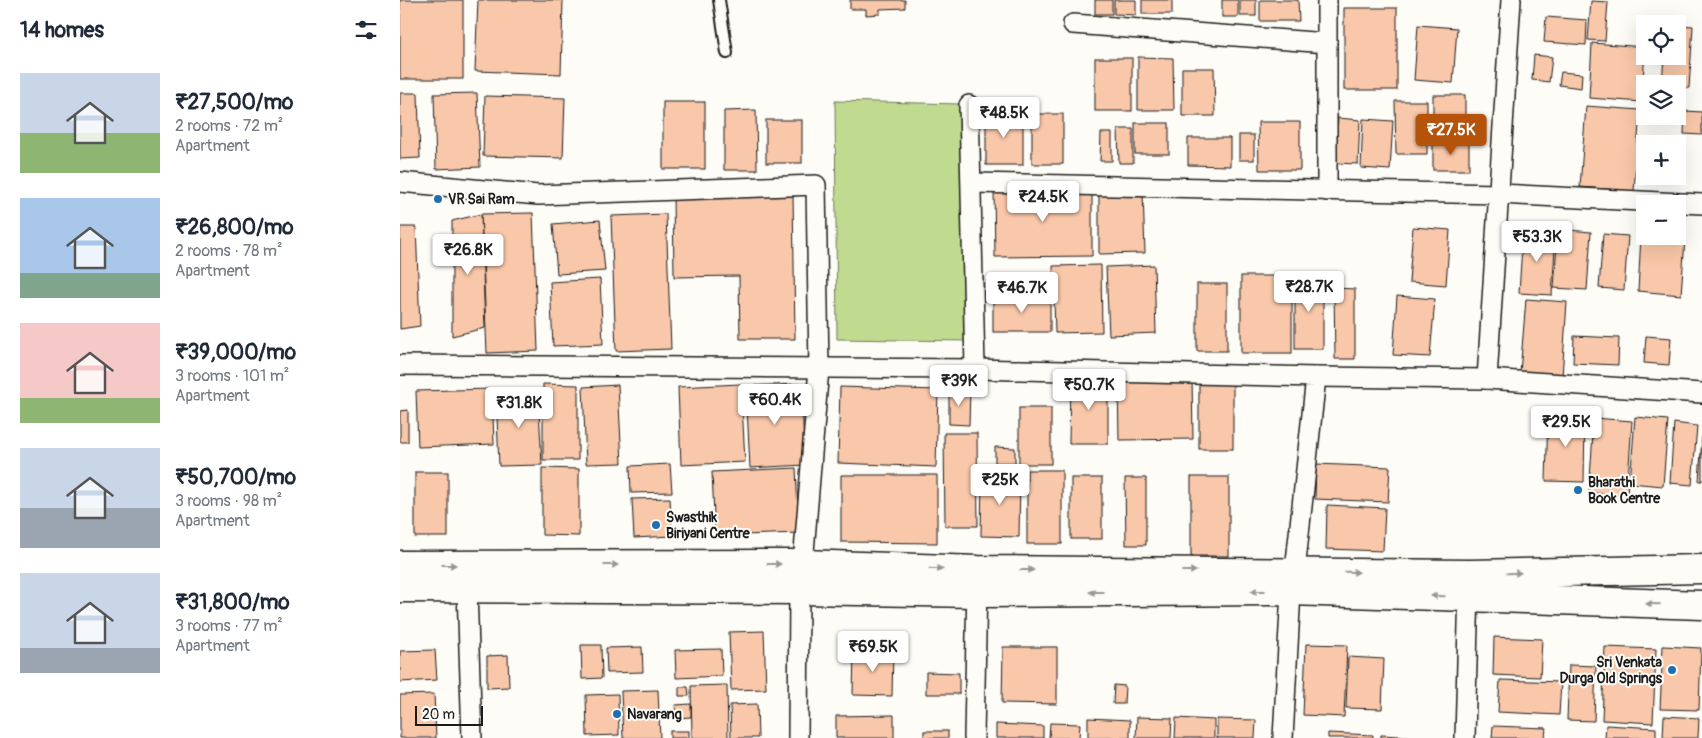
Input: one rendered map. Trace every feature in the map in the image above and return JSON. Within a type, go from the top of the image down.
[{"type":"street","points":[[1326,191],[1328,0]]},
{"type":"street","points":[[1487,379],[1512,0]]},
{"type":"street","points":[[1073,24],[1327,43]]},
{"type":"street","points":[[969,105],[975,368]]},
{"type":"street","points":[[400,182],[538,195],[816,185],[818,368],[801,577],[798,738]]},
{"type":"street","points":[[972,183],[1499,194],[1702,204]]},
{"type":"street","points":[[400,365],[975,368],[1316,377],[1487,379],[1702,392]]},
{"type":"street","points":[[1283,738],[1293,581],[1316,377]]},
{"type":"street","points":[[400,565],[977,582],[1293,581],[1469,586],[1702,605]]},
{"type":"street","points":[[1469,586],[1702,569]]},
{"type":"street","points":[[400,588],[467,590],[801,577]]},
{"type":"street","points":[[974,738],[977,582]]},
{"type":"street","points":[[1465,738],[1469,586]]},
{"type":"street","points":[[467,590],[472,738]]},
{"type":"lane","points":[[718,0],[727,54]]},
{"type":"green space","points":[[835,101],[962,104],[967,341],[837,339]]},
{"type":"building","points":[[400,0],[463,0],[463,79],[400,79]]},
{"type":"building","points":[[478,0],[563,0],[561,74],[475,71]]},
{"type":"building","points":[[850,0],[905,0],[905,8],[880,9],[880,14],[866,15],[866,9],[850,9]]},
{"type":"building","points":[[1095,0],[1112,0],[1112,14],[1095,14]]},
{"type":"building","points":[[1114,0],[1136,0],[1136,15],[1114,14]]},
{"type":"building","points":[[1142,0],[1172,0],[1172,14],[1142,14]]},
{"type":"building","points":[[1222,0],[1238,0],[1238,17],[1222,17]]},
{"type":"building","points":[[1240,0],[1256,0],[1256,16],[1240,16]]},
{"type":"building","points":[[1260,0],[1298,0],[1299,21],[1260,21]]},
{"type":"building","points":[[1591,1],[1608,2],[1605,41],[1588,40]]},
{"type":"building","points":[[1344,8],[1397,8],[1397,90],[1344,90]]},
{"type":"building","points":[[1546,17],[1587,20],[1586,45],[1544,42]]},
{"type":"building","points":[[1418,25],[1457,28],[1453,83],[1414,80]]},
{"type":"building","points":[[1686,26],[1693,26],[1689,88],[1686,88],[1686,75],[1663,75],[1663,65],[1686,65]]},
{"type":"building","points":[[1592,43],[1636,46],[1636,65],[1644,65],[1643,75],[1636,75],[1636,102],[1589,98]]},
{"type":"building","points":[[1534,55],[1552,57],[1549,82],[1532,80]]},
{"type":"building","points":[[1138,57],[1173,58],[1174,110],[1138,110]]},
{"type":"building","points":[[1095,58],[1132,58],[1132,111],[1095,111]]},
{"type":"building","points":[[1182,68],[1214,68],[1215,116],[1182,116]]},
{"type":"building","points":[[1561,72],[1582,74],[1581,88],[1559,85]]},
{"type":"building","points":[[400,93],[418,93],[420,158],[400,159]]},
{"type":"building","points":[[477,93],[480,167],[436,169],[434,94]]},
{"type":"building","points":[[1433,95],[1465,95],[1465,130],[1433,130]]},
{"type":"building","points":[[485,96],[565,98],[563,158],[483,156]]},
{"type":"building","points":[[1395,101],[1427,101],[1427,154],[1396,154]]},
{"type":"building","points":[[663,102],[705,102],[705,169],[663,169]]},
{"type":"building","points":[[1586,106],[1636,110],[1636,125],[1639,125],[1638,135],[1636,135],[1634,191],[1580,187]]},
{"type":"building","points":[[756,110],[757,170],[724,170],[724,111]]},
{"type":"building","points":[[1686,111],[1702,112],[1702,135],[1684,134]]},
{"type":"building","points":[[986,113],[1023,113],[1023,165],[986,165]]},
{"type":"building","points":[[1032,114],[1063,114],[1063,164],[1032,164]]},
{"type":"building","points":[[1338,118],[1360,120],[1358,164],[1335,163]]},
{"type":"building","points":[[1363,119],[1393,121],[1390,170],[1361,168]]},
{"type":"building","points":[[766,120],[802,120],[802,163],[766,163]]},
{"type":"building","points":[[1258,122],[1300,122],[1300,170],[1259,170]]},
{"type":"building","points":[[1135,123],[1169,123],[1169,154],[1135,154]]},
{"type":"building","points":[[1118,129],[1133,129],[1133,163],[1119,163]]},
{"type":"building","points":[[1101,133],[1112,133],[1112,161],[1100,161]]},
{"type":"building","points":[[1239,135],[1254,135],[1254,160],[1239,160]]},
{"type":"building","points":[[1188,138],[1230,138],[1230,166],[1188,165]]},
{"type":"building","points":[[1433,141],[1469,141],[1469,170],[1433,170]]},
{"type":"building","points":[[1092,190],[1092,256],[995,257],[994,191]]},
{"type":"building","points":[[1099,192],[1143,192],[1145,253],[1099,254]]},
{"type":"building","points":[[793,193],[795,339],[740,339],[739,276],[674,277],[673,194]]},
{"type":"building","points":[[533,213],[538,351],[487,353],[481,214]]},
{"type":"building","points":[[481,214],[485,328],[452,336],[452,221]]},
{"type":"building","points":[[666,214],[671,349],[616,351],[611,216]]},
{"type":"building","points":[[600,220],[605,271],[557,274],[553,224]]},
{"type":"building","points":[[400,227],[416,227],[420,326],[400,329]]},
{"type":"building","points":[[1413,227],[1450,230],[1446,285],[1409,282]]},
{"type":"building","points":[[1558,229],[1591,232],[1587,290],[1554,288]]},
{"type":"building","points":[[1523,230],[1556,233],[1552,295],[1519,293]]},
{"type":"building","points":[[1603,234],[1628,236],[1624,290],[1599,288]]},
{"type":"building","points":[[1641,245],[1685,245],[1681,295],[1638,291]]},
{"type":"building","points":[[1101,265],[1102,332],[1055,333],[1053,266]]},
{"type":"building","points":[[1154,265],[1156,333],[1109,335],[1106,267]]},
{"type":"building","points":[[1241,276],[1292,276],[1292,353],[1241,353]]},
{"type":"building","points":[[1295,277],[1323,277],[1323,349],[1295,349]]},
{"type":"building","points":[[600,279],[603,344],[553,346],[550,282]]},
{"type":"building","points":[[1197,284],[1227,284],[1227,351],[1197,351]]},
{"type":"building","points":[[1334,288],[1355,289],[1355,359],[1335,359]]},
{"type":"building","points":[[993,296],[1050,296],[1050,332],[993,332]]},
{"type":"building","points":[[1397,296],[1435,299],[1430,357],[1393,355]]},
{"type":"building","points":[[1526,299],[1567,302],[1562,377],[1520,373]]},
{"type":"building","points":[[1574,336],[1619,338],[1618,365],[1573,363]]},
{"type":"building","points":[[1646,336],[1671,338],[1669,365],[1644,363]]},
{"type":"building","points":[[1070,378],[1108,378],[1108,444],[1069,444]]},
{"type":"building","points":[[1192,378],[1193,439],[1119,440],[1118,379]]},
{"type":"building","points":[[1199,383],[1233,383],[1233,449],[1199,449]]},
{"type":"building","points":[[543,384],[578,385],[578,460],[543,460]]},
{"type":"building","points":[[741,384],[745,462],[681,465],[678,387]]},
{"type":"building","points":[[801,384],[805,465],[750,468],[746,386]]},
{"type":"building","points":[[618,385],[622,463],[586,464],[583,387]]},
{"type":"building","points":[[840,387],[938,390],[936,467],[838,463]]},
{"type":"building","points":[[492,389],[494,444],[418,447],[416,391]]},
{"type":"building","points":[[949,389],[970,389],[969,425],[949,424]]},
{"type":"building","points":[[538,391],[542,465],[499,466],[496,392]]},
{"type":"building","points":[[1019,408],[1051,408],[1051,464],[1019,464]]},
{"type":"building","points":[[408,410],[408,442],[400,442],[400,411]]},
{"type":"building","points":[[1548,414],[1585,416],[1584,482],[1546,481]]},
{"type":"building","points":[[1635,417],[1668,420],[1663,486],[1630,483]]},
{"type":"building","points":[[1594,418],[1632,421],[1627,495],[1589,493]]},
{"type":"building","points":[[1674,423],[1697,426],[1692,485],[1670,483]]},
{"type":"building","points":[[944,433],[977,433],[978,526],[945,526]]},
{"type":"building","points":[[1702,437],[1702,481],[1699,481]]},
{"type":"building","points":[[995,447],[1015,448],[1015,463],[995,463]]},
{"type":"building","points":[[670,464],[672,492],[631,493],[630,466]]},
{"type":"building","points":[[1316,464],[1390,467],[1388,502],[1315,499]]},
{"type":"building","points":[[542,468],[579,469],[579,536],[542,535]]},
{"type":"building","points":[[796,468],[799,533],[715,536],[712,472]]},
{"type":"building","points":[[1027,470],[1062,470],[1062,544],[1027,544]]},
{"type":"building","points":[[415,472],[448,472],[448,537],[415,537]]},
{"type":"building","points":[[982,474],[1020,475],[1019,537],[981,536]]},
{"type":"building","points":[[841,475],[937,475],[937,543],[841,542]]},
{"type":"building","points":[[1191,477],[1229,477],[1229,556],[1191,556]]},
{"type":"building","points":[[1071,478],[1102,478],[1102,539],[1071,539]]},
{"type":"building","points":[[1125,478],[1146,478],[1146,545],[1126,545]]},
{"type":"building","points":[[670,498],[672,536],[634,538],[632,499]]},
{"type":"building","points":[[1327,505],[1385,508],[1383,551],[1326,549]]},
{"type":"building","points":[[764,631],[766,689],[731,690],[729,632]]},
{"type":"building","points":[[1494,637],[1542,639],[1540,677],[1493,675]]},
{"type":"building","points":[[1306,644],[1347,645],[1344,717],[1303,715]]},
{"type":"building","points":[[581,645],[601,645],[602,678],[582,679]]},
{"type":"building","points":[[1663,646],[1701,648],[1699,710],[1660,709]]},
{"type":"building","points":[[642,647],[643,672],[607,673],[606,648]]},
{"type":"building","points":[[1003,647],[1057,647],[1057,704],[1002,703]]},
{"type":"building","points":[[1605,647],[1656,649],[1653,723],[1602,720]]},
{"type":"building","points":[[721,649],[722,676],[676,678],[675,650]]},
{"type":"building","points":[[435,650],[437,680],[400,682],[400,651]]},
{"type":"building","points":[[854,650],[893,651],[892,696],[853,695]]},
{"type":"building","points":[[508,655],[509,687],[487,688],[487,656]]},
{"type":"building","points":[[1348,657],[1384,659],[1382,709],[1346,708]]},
{"type":"building","points":[[1569,665],[1596,666],[1594,721],[1567,720]]},
{"type":"building","points":[[926,672],[959,673],[959,694],[926,694]]},
{"type":"building","points":[[1500,680],[1561,682],[1559,715],[1498,712]]},
{"type":"building","points":[[727,685],[728,738],[692,738],[691,686]]},
{"type":"building","points":[[1114,685],[1125,686],[1124,704],[1113,704]]},
{"type":"building","points":[[679,687],[688,687],[689,696],[679,696]]},
{"type":"building","points":[[658,690],[660,738],[623,738],[621,691]]},
{"type":"building","points":[[434,694],[436,738],[400,738],[400,695]]},
{"type":"building","points":[[618,694],[619,735],[587,736],[586,695]]},
{"type":"building","points":[[691,704],[691,717],[676,718],[675,705]]},
{"type":"building","points":[[757,704],[758,738],[731,738],[730,705]]},
{"type":"building","points":[[894,715],[894,738],[836,738],[836,716]]},
{"type":"building","points":[[1664,716],[1699,718],[1698,738],[1663,738]]},
{"type":"building","points":[[1137,717],[1172,718],[1171,738],[1136,738]]},
{"type":"building","points":[[1088,718],[1130,720],[1130,738],[1088,738]]},
{"type":"building","points":[[1176,718],[1214,720],[1214,738],[1175,738]]},
{"type":"building","points":[[1217,719],[1256,720],[1255,738],[1217,738]]},
{"type":"building","points":[[1050,723],[1080,724],[1079,738],[1049,738]]},
{"type":"building","points":[[996,724],[1043,726],[1043,738],[996,738]]},
{"type":"building","points":[[1606,725],[1656,728],[1656,738],[1605,738]]},
{"type":"building","points":[[1493,726],[1546,728],[1545,738],[1492,738]]},
{"type":"building","points":[[670,731],[689,731],[689,738],[670,738]]},
{"type":"building","points":[[924,731],[948,731],[948,738],[924,738]]},
{"type":"building","points":[[1328,733],[1373,735],[1373,738],[1328,738]]},
{"type":"building","points":[[1381,735],[1419,737],[1381,738]]},
{"type":"place","name":"VR Sai Ram","points":[[438,199]]},
{"type":"place","name":"Bharathi Book Centre","points":[[1578,490]]},
{"type":"place","name":"Swasthik Biriyani Centre","points":[[656,525]]},
{"type":"place","name":"Sri Venkata Durga Old Springs","points":[[1672,670]]},
{"type":"place","name":"Navarang","points":[[617,714]]}]
